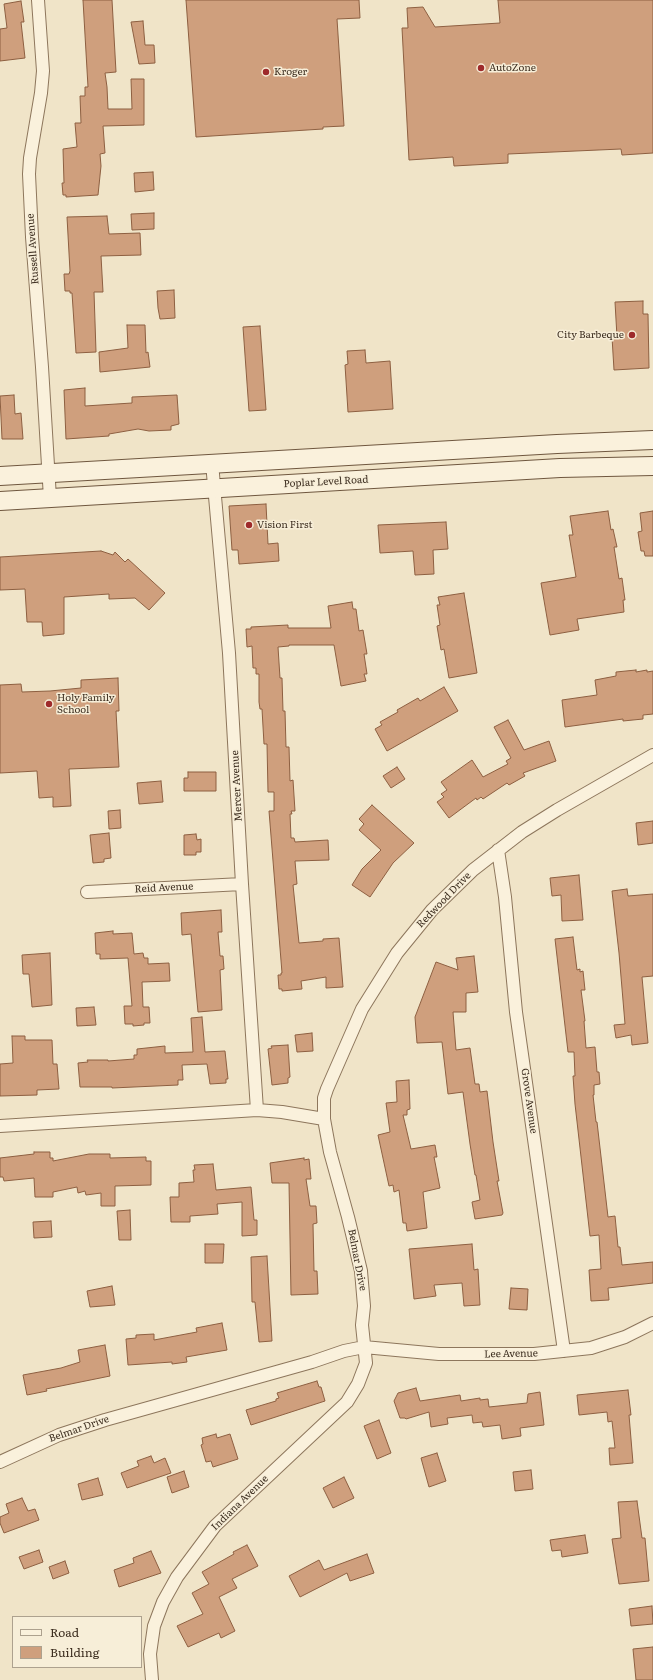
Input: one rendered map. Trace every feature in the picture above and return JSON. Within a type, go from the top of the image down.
[{"type":"main road","points":[[0,476],[212,463],[653,440]]},
{"type":"main road","points":[[557,444],[560,468]]},
{"type":"main road","name":"Poplar Level Road","points":[[0,501],[560,468],[653,466]]},
{"type":"street","name":"Russell Avenue","points":[[38,0],[43,71],[29,174],[50,498]]},
{"type":"street","name":"Mercer Avenue","points":[[212,463],[229,654],[257,1110]]},
{"type":"street","name":"Redwood Drive","points":[[324,1119],[324,1098],[327,1089],[362,1009],[397,952],[432,910],[473,870],[498,850],[557,810],[653,755]]},
{"type":"street","name":"Grove Avenue","points":[[498,850],[505,897],[516,1012],[564,1351]]},
{"type":"street","name":"Reid Avenue","points":[[87,892],[242,884]]},
{"type":"street","points":[[0,1126],[257,1110],[282,1112],[324,1119]]},
{"type":"street","name":"Belmar Drive","points":[[0,1462],[25,1449],[59,1435],[105,1420],[312,1362],[344,1351],[364,1347],[362,1325],[364,1306],[361,1271],[348,1216],[330,1152],[324,1119]]},
{"type":"street","name":"Lee Avenue","points":[[364,1347],[439,1354],[534,1354],[591,1348],[624,1337],[653,1323]]},
{"type":"street","name":"Indiana Avenue","points":[[152,1680],[150,1654],[154,1626],[163,1602],[177,1577],[215,1526],[347,1402],[358,1384],[366,1363],[364,1347]]},
{"type":"building","points":[[83,0],[112,0],[116,72],[105,73],[108,109],[132,109],[131,79],[144,79],[144,125],[103,126],[105,153],[100,154],[101,166],[98,195],[66,197],[66,195],[63,195],[62,183],[64,183],[63,149],[77,147],[75,123],[81,123],[80,96],[85,96],[85,87],[88,87]]},
{"type":"building","name":"Kroger","points":[[186,0],[359,0],[360,18],[337,19],[344,126],[323,127],[323,129],[196,137]]},
{"type":"building","name":"AutoZone","points":[[498,0],[653,0],[653,153],[622,155],[621,149],[508,154],[508,163],[454,166],[453,157],[409,160],[402,28],[408,28],[407,8],[423,7],[435,27],[500,23]]},
{"type":"building","points":[[21,1],[24,22],[21,22],[25,58],[0,61],[0,29],[7,28],[4,4]]},
{"type":"building","points":[[143,21],[145,45],[154,45],[155,63],[139,64],[131,22]]},
{"type":"building","points":[[153,172],[154,190],[135,192],[134,173]]},
{"type":"building","points":[[154,213],[154,229],[132,230],[131,214]]},
{"type":"building","points":[[107,216],[109,234],[140,233],[141,255],[101,256],[103,292],[94,292],[96,352],[76,353],[72,293],[70,293],[70,291],[65,291],[64,274],[69,274],[70,271],[67,217]]},
{"type":"building","points":[[174,290],[175,318],[160,319],[157,291]]},
{"type":"building","name":"City Barbeque","points":[[643,301],[643,314],[648,314],[649,368],[614,370],[612,337],[617,337],[615,302]]},
{"type":"building","points":[[127,325],[145,325],[146,353],[148,352],[150,367],[100,372],[99,352],[128,348]]},
{"type":"building","points":[[260,326],[266,410],[249,411],[243,327]]},
{"type":"building","points":[[365,350],[366,363],[390,361],[393,409],[348,412],[345,365],[348,364],[347,351]]},
{"type":"building","points":[[85,388],[85,406],[132,403],[132,397],[177,395],[179,424],[171,426],[171,430],[149,431],[138,429],[109,434],[109,436],[66,439],[64,390]]},
{"type":"building","points":[[14,395],[15,414],[21,413],[23,439],[2,439],[0,396]]},
{"type":"building","name":"Vision First","points":[[266,504],[268,544],[278,543],[279,561],[239,564],[238,550],[232,550],[229,506]]},
{"type":"building","points":[[608,511],[611,530],[613,529],[617,547],[614,547],[619,579],[622,578],[625,600],[623,600],[624,612],[577,619],[579,630],[550,635],[541,583],[576,577],[569,535],[573,535],[570,516]]},
{"type":"building","points":[[653,511],[653,556],[645,556],[644,551],[641,551],[638,532],[642,531],[640,513]]},
{"type":"building","points":[[446,522],[448,549],[433,550],[434,574],[415,575],[413,551],[380,553],[378,525]]},
{"type":"building","points":[[101,551],[113,555],[115,552],[125,562],[128,559],[165,593],[149,610],[135,598],[109,599],[109,594],[64,597],[64,634],[43,636],[42,622],[27,622],[25,589],[0,590],[0,557]]},
{"type":"building","points":[[464,593],[477,673],[449,678],[444,649],[441,650],[437,626],[440,625],[437,605],[440,605],[438,597]]},
{"type":"building","points":[[352,602],[353,609],[356,609],[359,631],[363,630],[367,654],[364,654],[367,674],[364,674],[366,681],[341,686],[334,645],[289,645],[278,647],[280,678],[282,678],[283,711],[285,711],[286,747],[289,747],[290,781],[293,780],[295,811],[291,811],[292,814],[290,814],[291,838],[294,838],[295,842],[328,840],[329,860],[295,861],[297,884],[293,885],[299,943],[339,938],[343,987],[326,988],[326,977],[301,981],[302,989],[282,991],[282,989],[279,989],[278,975],[281,975],[282,973],[269,811],[274,811],[274,792],[268,792],[267,744],[264,744],[262,709],[260,709],[259,702],[259,674],[256,674],[256,668],[253,668],[252,646],[247,647],[246,629],[251,629],[251,627],[288,625],[288,628],[331,628],[328,606]]},
{"type":"building","points":[[636,670],[636,672],[647,670],[647,672],[653,671],[653,714],[643,715],[643,719],[623,721],[623,719],[565,727],[562,700],[597,695],[595,680],[616,676],[616,672]]},
{"type":"building","points":[[118,678],[119,711],[116,711],[119,767],[69,769],[71,806],[53,807],[53,797],[39,798],[37,771],[0,773],[0,685],[21,684],[22,692],[50,691],[81,688],[81,680]]},
{"type":"building","points":[[444,687],[458,711],[387,751],[375,729],[382,725],[380,722],[418,698],[420,701]]},
{"type":"building","points":[[508,720],[524,750],[549,741],[556,761],[523,773],[525,776],[509,785],[507,783],[483,799],[481,797],[477,800],[476,798],[449,818],[437,802],[444,797],[441,794],[447,790],[441,782],[472,760],[483,777],[508,764],[506,761],[511,758],[494,727]]},
{"type":"building","points":[[397,767],[405,779],[391,788],[383,776]]},
{"type":"building","points":[[188,772],[216,772],[216,791],[184,791],[184,778],[188,778]]},
{"type":"building","points":[[161,781],[163,802],[139,804],[137,783]]},
{"type":"building","points":[[372,805],[414,843],[393,863],[370,897],[352,885],[362,869],[381,850],[359,830],[364,824],[359,819]]},
{"type":"building","points":[[120,810],[121,828],[109,829],[108,811]]},
{"type":"building","points":[[653,821],[653,843],[638,845],[636,823]]},
{"type":"building","points":[[109,833],[111,858],[104,859],[104,862],[93,863],[90,835]]},
{"type":"building","points":[[196,834],[197,840],[201,839],[201,852],[196,852],[196,855],[184,855],[184,835]]},
{"type":"building","points":[[579,875],[583,920],[562,921],[561,895],[552,896],[550,878]]},
{"type":"building","points":[[627,889],[628,896],[653,894],[653,976],[642,977],[648,1043],[632,1045],[631,1035],[616,1038],[614,1025],[625,1024],[612,891]]},
{"type":"building","points":[[221,910],[222,932],[218,932],[220,956],[223,956],[224,969],[220,970],[222,1010],[198,1012],[191,934],[182,935],[181,913]]},
{"type":"building","points":[[113,931],[113,934],[132,933],[134,954],[143,953],[144,958],[148,958],[148,964],[169,963],[170,981],[142,982],[143,1007],[149,1007],[150,1023],[133,1026],[133,1024],[125,1024],[124,1006],[132,1006],[128,958],[100,959],[100,954],[96,954],[95,933]]},
{"type":"building","points":[[573,937],[577,970],[580,969],[580,972],[583,971],[585,990],[581,990],[585,1021],[586,1048],[595,1047],[597,1072],[599,1072],[600,1084],[594,1085],[593,1095],[608,1217],[615,1216],[618,1247],[620,1247],[622,1265],[653,1262],[653,1283],[608,1288],[609,1300],[591,1301],[589,1270],[601,1269],[599,1235],[590,1236],[575,1104],[573,1076],[575,1076],[574,1052],[568,1052],[555,939]]},
{"type":"building","points":[[50,953],[52,1005],[32,1007],[29,974],[23,974],[22,955]]},
{"type":"building","points":[[474,956],[478,992],[466,993],[466,1012],[453,1012],[456,1050],[470,1048],[475,1084],[479,1084],[480,1092],[487,1091],[499,1181],[497,1181],[503,1213],[502,1215],[475,1219],[472,1202],[480,1200],[463,1092],[448,1094],[442,1042],[417,1043],[415,1017],[436,962],[458,970],[456,958]]},
{"type":"building","points":[[94,1007],[96,1025],[77,1026],[76,1008]]},
{"type":"building","points":[[202,1017],[205,1052],[225,1051],[228,1079],[226,1079],[226,1083],[210,1084],[207,1064],[182,1065],[183,1080],[178,1080],[178,1085],[112,1088],[80,1087],[78,1063],[88,1062],[87,1060],[108,1061],[134,1059],[134,1055],[137,1055],[137,1049],[165,1046],[165,1053],[193,1052],[191,1018]]},
{"type":"building","points":[[312,1033],[313,1051],[297,1052],[295,1035]]},
{"type":"building","points":[[12,1036],[25,1036],[25,1040],[52,1040],[53,1064],[57,1064],[59,1089],[37,1090],[37,1095],[0,1096],[0,1064],[13,1063]]},
{"type":"building","points":[[288,1045],[290,1077],[288,1078],[288,1083],[272,1085],[268,1049],[272,1048],[271,1046]]},
{"type":"building","points":[[409,1080],[410,1109],[407,1110],[407,1115],[403,1115],[411,1149],[435,1145],[437,1157],[434,1157],[440,1188],[423,1192],[427,1228],[407,1231],[406,1223],[403,1223],[399,1190],[394,1192],[393,1185],[389,1186],[378,1135],[390,1132],[386,1103],[397,1102],[396,1081]]},
{"type":"building","points":[[34,1152],[50,1152],[50,1158],[53,1158],[53,1161],[89,1154],[110,1154],[110,1158],[146,1157],[146,1161],[151,1161],[151,1185],[115,1186],[115,1206],[101,1206],[101,1193],[86,1195],[85,1191],[78,1193],[77,1187],[53,1192],[53,1197],[35,1197],[34,1178],[4,1181],[3,1177],[0,1177],[0,1158],[34,1154]]},
{"type":"building","points":[[304,1158],[304,1160],[309,1159],[311,1179],[306,1179],[310,1206],[316,1206],[317,1223],[313,1224],[314,1271],[317,1271],[318,1294],[291,1295],[289,1183],[272,1183],[270,1163]]},
{"type":"building","points":[[213,1164],[216,1190],[251,1187],[254,1220],[257,1220],[257,1235],[242,1236],[242,1202],[217,1204],[218,1214],[190,1216],[190,1222],[171,1222],[170,1197],[179,1197],[179,1183],[194,1182],[194,1165]]},
{"type":"building","points":[[130,1210],[131,1240],[119,1240],[117,1211]]},
{"type":"building","points":[[51,1221],[52,1237],[34,1238],[33,1222]]},
{"type":"building","points":[[205,1244],[224,1244],[223,1263],[205,1263]]},
{"type":"building","points":[[472,1244],[474,1270],[478,1269],[480,1305],[464,1306],[462,1283],[434,1285],[436,1296],[414,1299],[409,1249]]},
{"type":"building","points":[[267,1256],[272,1341],[259,1342],[255,1302],[252,1302],[251,1257]]},
{"type":"building","points":[[112,1286],[115,1305],[90,1307],[87,1291]]},
{"type":"building","points":[[511,1288],[528,1289],[527,1310],[509,1309]]},
{"type":"building","points":[[222,1323],[227,1350],[186,1357],[187,1362],[172,1364],[172,1362],[128,1365],[126,1339],[136,1338],[136,1335],[154,1334],[154,1340],[197,1332],[196,1328]]},
{"type":"building","points":[[105,1345],[110,1376],[46,1389],[47,1391],[27,1395],[23,1375],[61,1368],[80,1362],[78,1350]]},
{"type":"building","points":[[317,1381],[319,1387],[321,1387],[325,1401],[251,1425],[246,1410],[276,1401],[276,1399],[279,1398],[277,1393]]},
{"type":"building","points":[[416,1388],[420,1401],[460,1395],[461,1401],[480,1398],[480,1400],[488,1399],[489,1407],[527,1403],[528,1394],[540,1392],[544,1425],[520,1428],[521,1436],[502,1439],[500,1425],[483,1427],[482,1422],[473,1423],[472,1415],[447,1418],[448,1424],[431,1427],[429,1412],[406,1419],[400,1418],[394,1401],[398,1393]]},
{"type":"building","points":[[628,1390],[631,1415],[629,1415],[633,1463],[610,1465],[609,1448],[615,1448],[612,1421],[608,1422],[607,1412],[579,1415],[577,1395]]},
{"type":"building","points":[[379,1420],[391,1453],[377,1459],[364,1426]]},
{"type":"building","points":[[216,1434],[217,1438],[230,1434],[238,1459],[213,1467],[211,1461],[206,1462],[201,1445],[203,1444],[202,1438]]},
{"type":"building","points":[[437,1453],[446,1481],[429,1487],[421,1458]]},
{"type":"building","points":[[151,1456],[154,1463],[165,1458],[171,1473],[127,1488],[121,1473],[139,1466],[137,1461]]},
{"type":"building","points":[[531,1470],[533,1489],[515,1491],[513,1472]]},
{"type":"building","points":[[184,1471],[189,1487],[172,1493],[167,1477]]},
{"type":"building","points":[[344,1477],[354,1498],[333,1508],[323,1488]]},
{"type":"building","points":[[98,1478],[103,1495],[82,1500],[78,1484]]},
{"type":"building","points":[[22,1498],[28,1511],[35,1509],[39,1520],[4,1533],[0,1523],[0,1517],[9,1513],[6,1504]]},
{"type":"building","points":[[637,1501],[642,1538],[645,1538],[649,1581],[619,1584],[612,1539],[621,1538],[618,1502]]},
{"type":"building","points":[[585,1535],[588,1553],[562,1557],[561,1550],[552,1551],[550,1540]]},
{"type":"building","points":[[247,1545],[258,1566],[232,1579],[237,1588],[219,1597],[235,1631],[221,1638],[219,1633],[188,1647],[177,1626],[203,1614],[192,1593],[209,1584],[202,1572],[234,1554],[233,1552]]},
{"type":"building","points":[[39,1550],[43,1562],[24,1569],[19,1557]]},
{"type":"building","points":[[151,1551],[161,1573],[119,1587],[114,1570],[134,1563],[133,1558]]},
{"type":"building","points":[[367,1554],[374,1573],[350,1581],[347,1573],[300,1597],[289,1576],[319,1560],[324,1570]]},
{"type":"building","points":[[65,1561],[69,1573],[53,1579],[49,1567]]},
{"type":"building","points":[[652,1606],[653,1624],[631,1626],[629,1609]]},
{"type":"building","points":[[653,1647],[653,1680],[636,1680],[633,1649]]},
{"type":"place","name":"AutoZone","points":[[481,68]]},
{"type":"place","name":"Kroger","points":[[266,72]]},
{"type":"place","name":"City Barbeque","points":[[632,335]]},
{"type":"place","name":"Vision First","points":[[249,525]]},
{"type":"place","name":"Holy Family School","points":[[49,704]]}]
